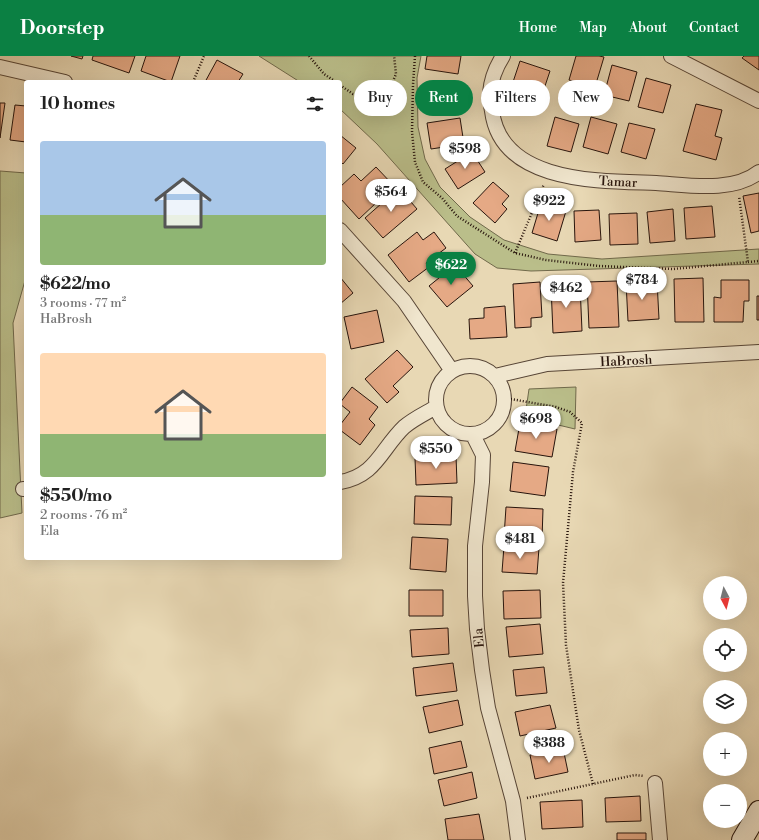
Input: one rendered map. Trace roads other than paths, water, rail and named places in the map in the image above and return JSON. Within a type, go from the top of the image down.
[{"type":"street","name":"Tamar","points":[[503,56],[497,66],[490,93],[492,116],[500,137],[511,152],[528,162],[549,171],[574,178],[598,181],[717,186],[737,184],[755,176],[759,172]]},
{"type":"street","points":[[676,57],[759,101]]},
{"type":"street","points":[[0,67],[56,80]]},
{"type":"street","points":[[342,232],[404,301],[452,371]]},
{"type":"street","name":"HaBrosh","points":[[495,376],[547,364],[759,352]]},
{"type":"street","points":[[463,366],[475,366],[485,369],[495,376],[502,386],[505,398],[504,410],[498,421],[485,432],[473,435],[461,434],[450,429],[441,420],[436,407],[436,395],[439,383],[452,371],[463,366]]},
{"type":"street","points":[[342,482],[349,481],[363,474],[376,463],[392,440],[405,426],[436,407]]},
{"type":"street","name":"Ela","points":[[473,435],[483,455],[482,482],[475,546],[475,596],[477,629],[488,708],[513,801],[518,840]]},
{"type":"street","points":[[655,783],[660,840]]},
{"type":"street","points":[[742,840],[759,812]]}]
